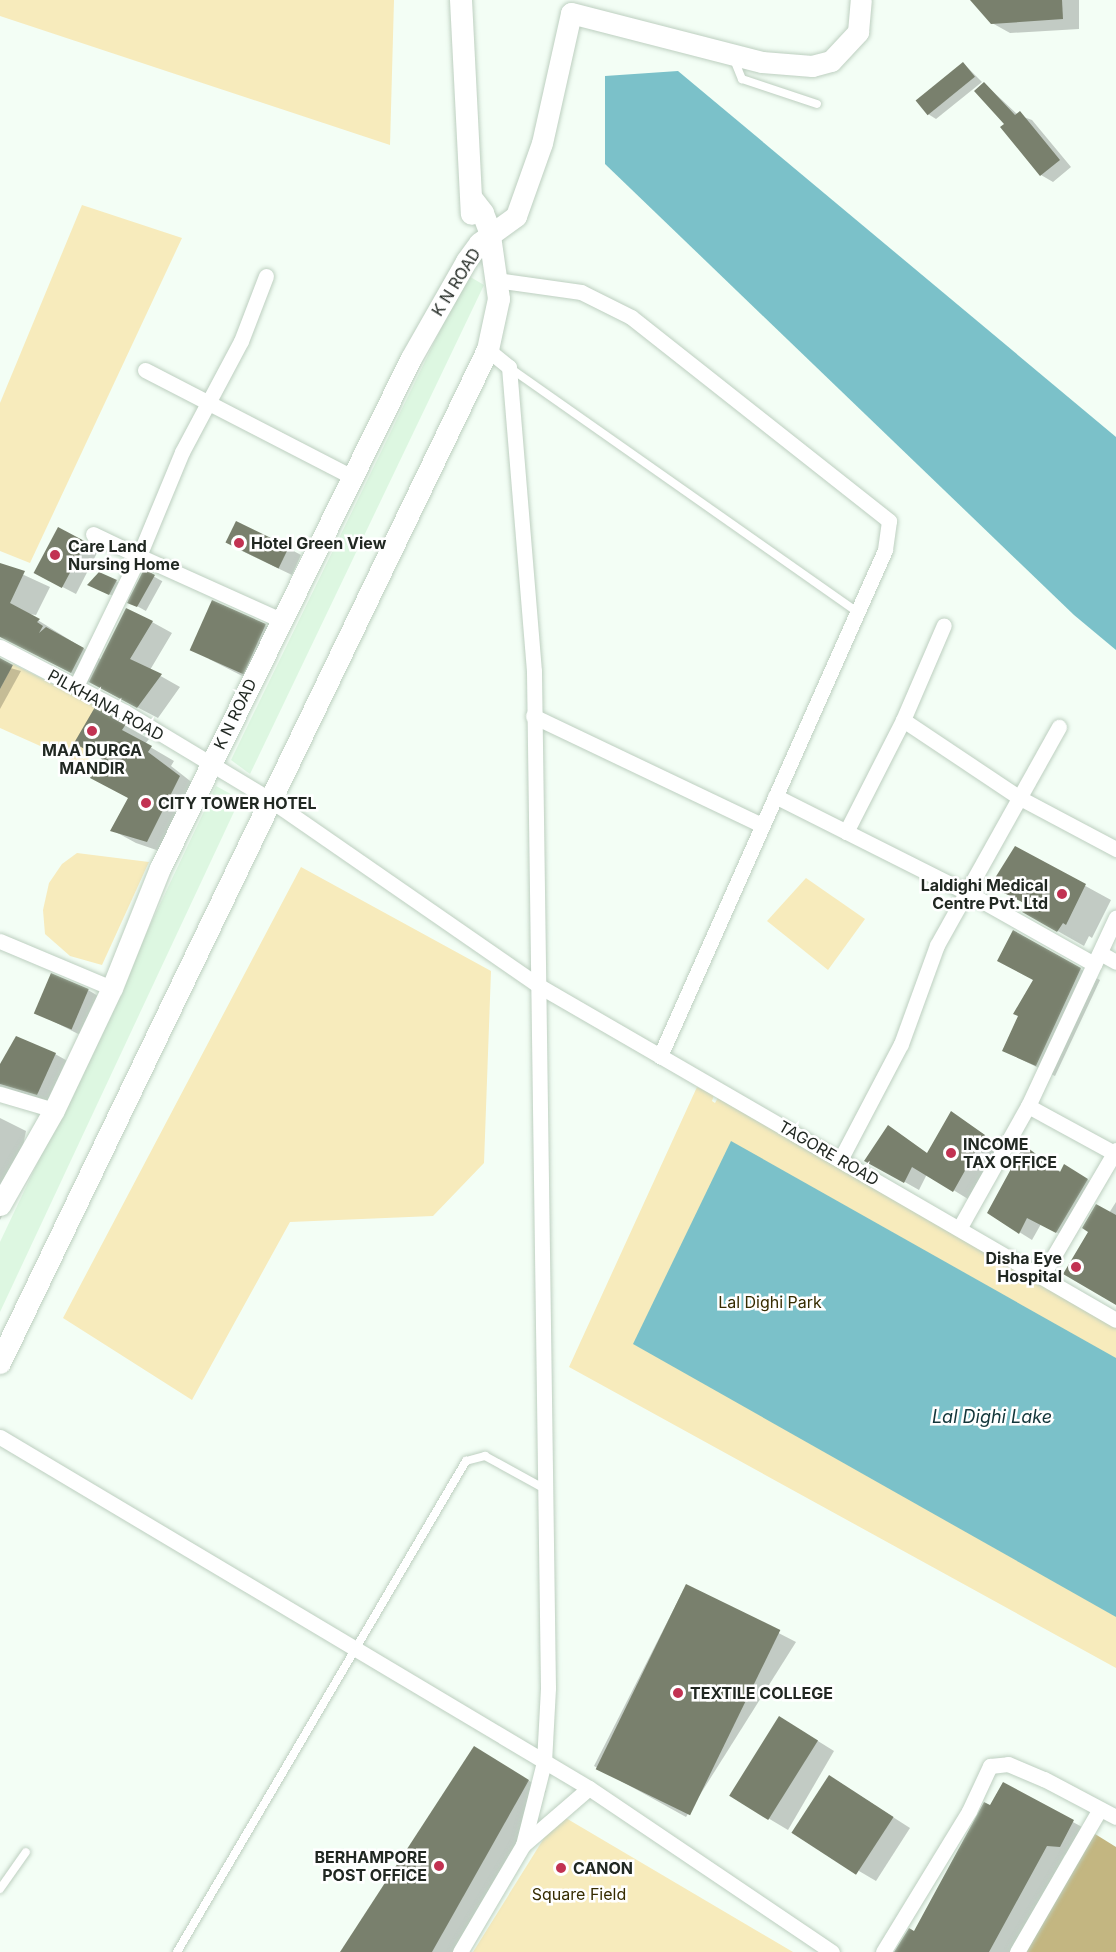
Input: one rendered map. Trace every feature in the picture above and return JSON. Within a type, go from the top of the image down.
[{"type":"main road","points":[[0,1364],[223,906],[269,799],[383,574],[488,350],[497,317],[494,272],[485,239],[483,213],[472,200],[461,0]]},
{"type":"street","points":[[485,239],[516,216],[527,191],[571,7],[732,55],[789,67],[831,62],[858,32],[861,0]]},
{"type":"street","name":"K N ROAD","points":[[0,1205],[54,1110],[112,988],[160,868],[411,358],[485,239]]},
{"type":"street","points":[[494,272],[581,291],[631,317],[889,521],[885,550],[660,1056]]},
{"type":"street","points":[[76,686],[139,556],[182,452],[241,341],[266,276]]},
{"type":"street","points":[[460,1952],[523,1845],[544,1762],[548,1688],[541,987],[533,716],[518,436],[509,367],[488,350]]},
{"type":"street","points":[[145,370],[352,477]]},
{"type":"street","points":[[93,534],[281,620]]},
{"type":"street","points":[[846,832],[903,720],[944,625]]},
{"type":"street","name":"PILKHANA ROAD","points":[[0,647],[76,686],[269,799]]},
{"type":"street","points":[[533,716],[762,825]]},
{"type":"street","points":[[903,720],[1020,798],[1116,849]]},
{"type":"street","points":[[840,1160],[886,1077],[937,945],[1059,727]]},
{"type":"street","points":[[775,796],[1097,959],[1116,962]]},
{"type":"street","name":"TAGORE ROAD","points":[[269,799],[541,987],[1114,1316]]},
{"type":"street","points":[[960,1227],[1028,1106],[1116,917]]},
{"type":"street","points":[[0,941],[112,988]]},
{"type":"street","points":[[0,1094],[54,1110]]},
{"type":"street","points":[[1028,1106],[1116,1153],[1042,1276]]},
{"type":"street","points":[[0,1437],[589,1788],[832,1952]]},
{"type":"street","points":[[883,1952],[969,1810],[990,1767],[1008,1764],[1044,1779],[1116,1817]]},
{"type":"street","points":[[523,1845],[589,1788]]},
{"type":"street","points":[[1017,1952],[1100,1809]]},
{"type":"lane","points":[[732,55],[741,79],[817,104]]},
{"type":"lane","points":[[509,367],[857,612]]},
{"type":"lane","points":[[177,1952],[466,1461],[485,1456],[545,1489]]},
{"type":"lane","points":[[0,1889],[26,1852]]},
{"type":"shaded area","points":[[467,275],[484,285],[250,774],[231,760]]},
{"type":"shaded area","points":[[216,786],[240,799],[0,1312],[0,1242]]},
{"type":"shaded area","points":[[1087,1829],[1116,1847],[1116,1952],[1019,1952]]},
{"type":"green space","points":[[0,0],[394,0],[390,145],[0,16]]},
{"type":"green space","points":[[82,205],[182,238],[30,563],[0,551],[0,403]]},
{"type":"green space","points":[[13,664],[112,714],[85,766],[0,728],[0,689]]},
{"type":"green space","points":[[77,853],[149,862],[102,965],[70,956],[45,934],[43,910],[49,883],[62,864]]},
{"type":"green space","points":[[301,867],[491,971],[484,1163],[433,1216],[290,1222],[192,1400],[63,1318]]},
{"type":"green space","points":[[806,878],[865,919],[828,970],[767,921]]},
{"type":"green space","name":"Lal Dighi Lake","points":[[697,1087],[714,1095],[712,1101],[715,1103],[718,1098],[1116,1327],[1116,1668],[569,1367]]},
{"type":"green space","name":"Square Field","points":[[559,1814],[793,1952],[473,1952]]},
{"type":"water","points":[[678,71],[1116,437],[1116,650],[1074,615],[605,164],[605,76]]},
{"type":"water","name":"Lal Dighi Lake","points":[[731,1141],[1116,1358],[1116,1617],[633,1344]]},
{"type":"building","points":[[970,0],[1062,0],[1063,19],[991,24]]},
{"type":"building","points":[[963,62],[975,77],[928,115],[916,100]]},
{"type":"building","points":[[984,82],[1015,115],[1020,111],[1060,160],[1040,176],[1000,127],[1004,124],[974,91]]},
{"type":"building","points":[[236,521],[289,547],[279,568],[225,543]]},
{"type":"building","points":[[58,527],[86,542],[62,588],[34,573]]},
{"type":"building","points":[[0,563],[25,571],[10,603],[40,619],[37,622],[43,626],[39,633],[46,627],[84,648],[71,673],[0,637]]},
{"type":"building","points":[[144,569],[155,575],[137,607],[127,603]]},
{"type":"building","points":[[99,572],[117,580],[109,595],[87,585]]},
{"type":"building","points":[[212,600],[266,624],[244,674],[190,650]]},
{"type":"building","points":[[126,608],[153,621],[130,659],[162,674],[137,708],[89,682]]},
{"type":"building","points":[[0,658],[13,665],[0,689]]},
{"type":"building","points":[[95,707],[126,724],[122,730],[152,746],[148,752],[180,776],[147,842],[110,831],[128,798],[90,778],[102,759],[74,743]]},
{"type":"building","points":[[1015,846],[1086,884],[1066,925],[1063,923],[1057,932],[1022,912],[1026,904],[990,886]]},
{"type":"building","points":[[1013,930],[1081,968],[1036,1066],[1002,1051],[1018,1016],[1013,1014],[1033,980],[997,961]]},
{"type":"building","points":[[51,973],[89,989],[72,1030],[34,1014]]},
{"type":"building","points":[[16,1036],[56,1053],[37,1095],[0,1084],[0,1064]]},
{"type":"building","points":[[951,1111],[985,1135],[953,1192],[912,1167],[904,1183],[864,1161],[888,1125],[927,1153]]},
{"type":"building","points":[[1024,1145],[1060,1172],[1064,1164],[1088,1179],[1056,1233],[1027,1218],[1019,1234],[987,1213]]},
{"type":"building","points":[[1096,1204],[1116,1215],[1116,1305],[1063,1274],[1088,1232],[1082,1228]]},
{"type":"building","name":"TEXTILE COLLEGE","points":[[686,1584],[780,1630],[690,1815],[596,1769]]},
{"type":"building","points":[[779,1716],[818,1740],[768,1820],[729,1796]]},
{"type":"building","name":"BERHAMPORE POST OFFICE","points":[[474,1746],[529,1780],[432,1952],[340,1952]]},
{"type":"building","points":[[829,1775],[894,1817],[856,1875],[791,1833]]},
{"type":"building","points":[[1003,1782],[1074,1820],[1060,1847],[1047,1846],[989,1952],[894,1952],[909,1928],[914,1931],[984,1802],[990,1805]]},
{"type":"place","name":"Hotel Green View","points":[[239,543]]},
{"type":"place","name":"Care Land Nursing Home","points":[[55,555]]},
{"type":"place","name":"MAA DURGA MANDIR","points":[[92,731]]},
{"type":"place","name":"CITY TOWER HOTEL","points":[[146,803]]},
{"type":"place","name":"Laldighi Medical Centre Pvt. Ltd","points":[[1062,894]]},
{"type":"place","name":"INCOME TAX OFFICE","points":[[951,1153]]},
{"type":"place","name":"Disha Eye Hospital","points":[[1076,1267]]},
{"type":"place","name":"TEXTILE COLLEGE","points":[[678,1693]]},
{"type":"place","name":"BERHAMPORE POST OFFICE","points":[[439,1866]]},
{"type":"place","name":"CANON","points":[[561,1868]]},
{"type":"park label","name":"Lal Dighi Park","points":[[770,1302]]}]
